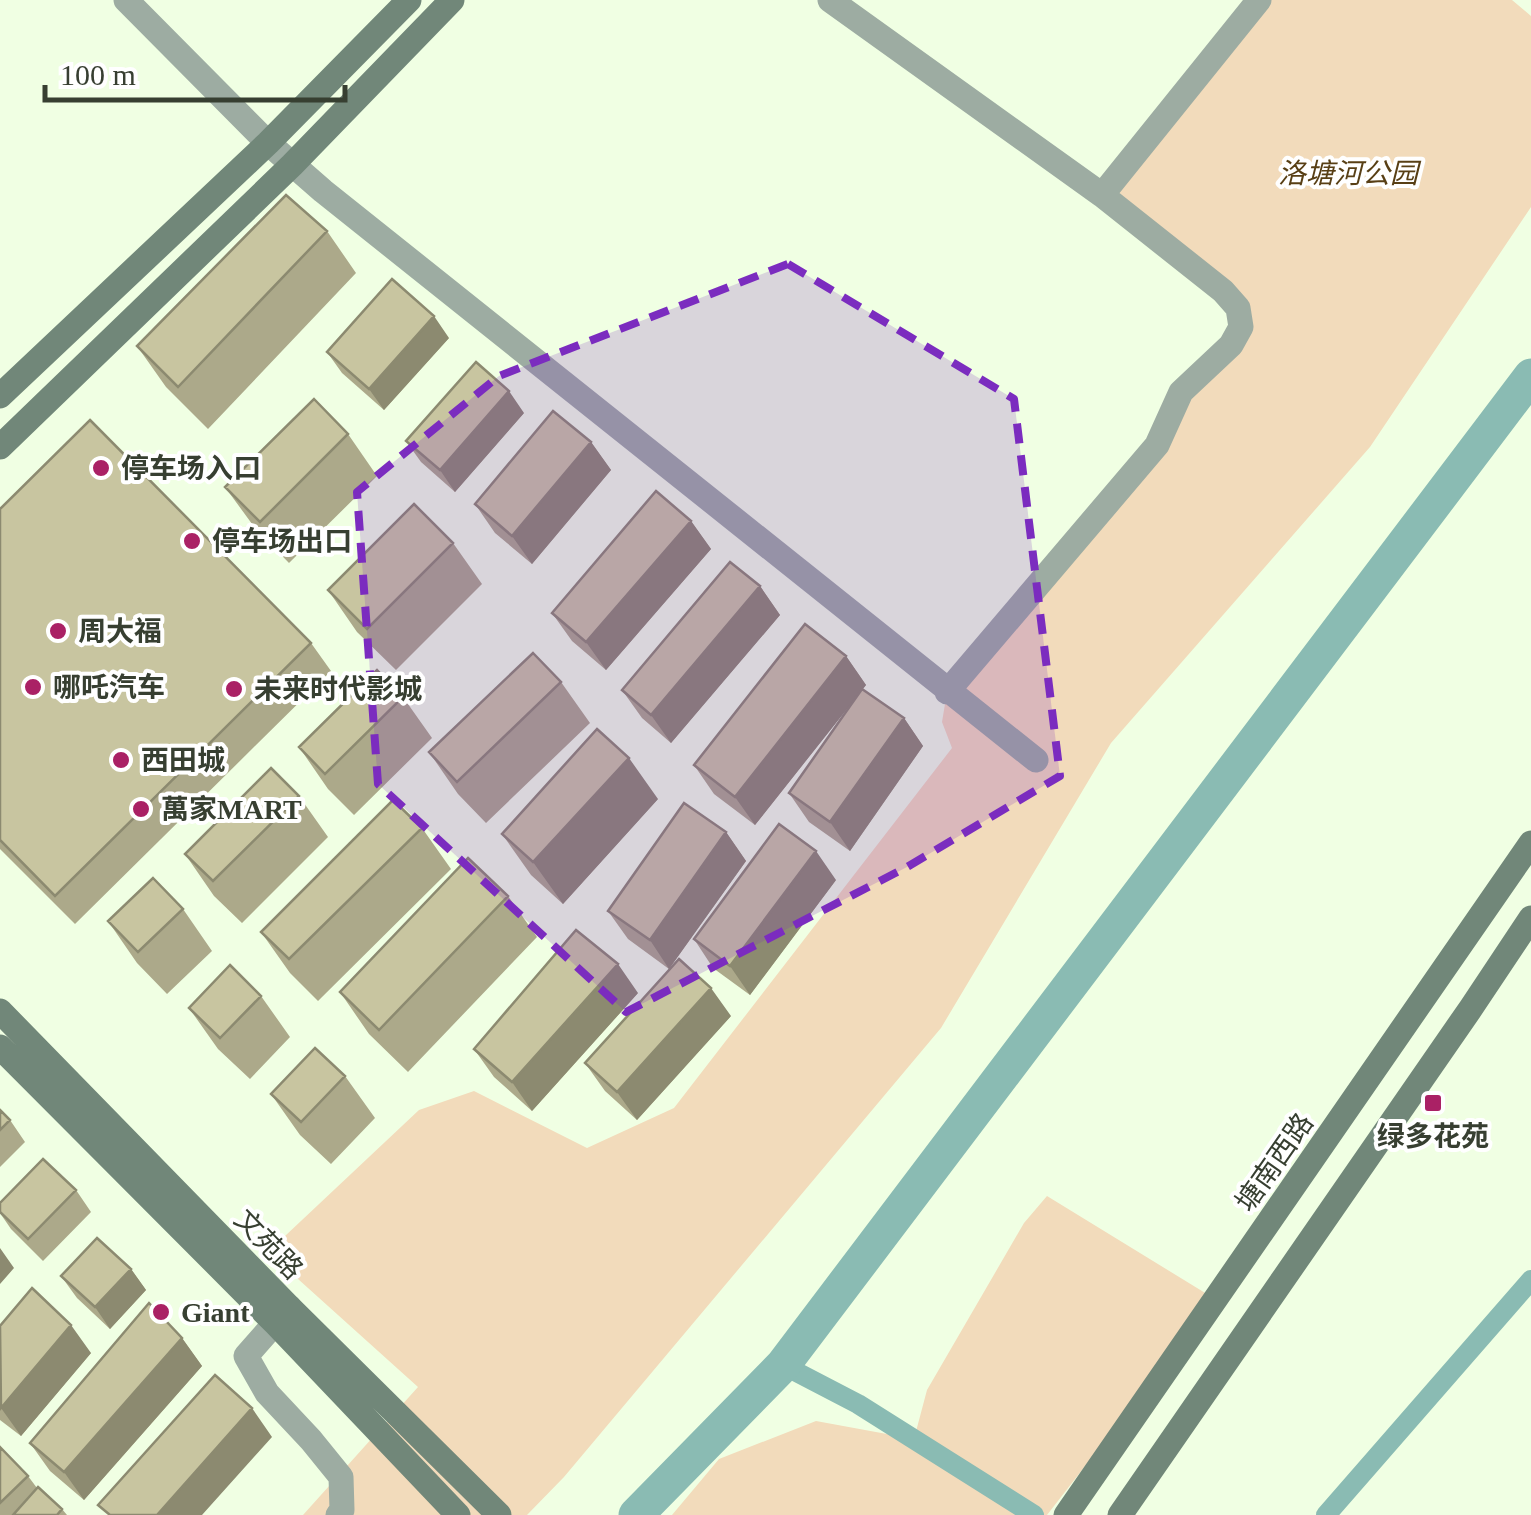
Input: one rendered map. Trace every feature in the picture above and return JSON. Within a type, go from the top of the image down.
[{"type":"main road","points":[[0,396],[268,143],[409,0]]},
{"type":"main road","points":[[0,447],[292,165],[452,0]]},
{"type":"main road","name":"塘南西路","points":[[1066,1515],[1528,853]]},
{"type":"main road","points":[[1120,1515],[1531,918]]},
{"type":"main road","name":"文苑路","points":[[0,1011],[282,1315],[458,1515]]},
{"type":"main road","name":"文苑路","points":[[0,1047],[490,1506]]},
{"type":"street","points":[[126,0],[292,165],[1036,760]]},
{"type":"street","points":[[830,0],[1102,196],[1223,290],[1238,308],[1240,327],[1230,345],[1182,392],[1157,445],[948,692]]},
{"type":"street","points":[[1102,196],[1258,0]]},
{"type":"street","points":[[282,1315],[246,1356],[267,1393],[342,1477],[342,1510],[338,1515]]},
{"type":"highlighted area","points":[[788,264],[1014,399],[1060,776],[907,867],[626,1012],[378,784],[357,492],[499,376]]},
{"type":"green space","name":"洛塘河公园","points":[[1259,0],[1512,0],[1531,16],[1531,207],[1370,447],[1111,743],[941,1028],[564,1477],[527,1515],[303,1515],[418,1387],[268,1252],[419,1110],[474,1091],[587,1148],[674,1108],[952,748],[942,722],[947,692],[1211,363],[1238,308],[1102,195]]},
{"type":"green space","points":[[1047,1196],[1215,1299],[1047,1515],[672,1515],[719,1459],[816,1421],[914,1439],[927,1390],[1024,1223]]},
{"type":"building","points":[[286,195],[327,231],[178,387],[137,346]]},
{"type":"building","points":[[392,279],[434,316],[369,389],[327,352]]},
{"type":"building","points":[[476,362],[509,391],[440,470],[406,441]]},
{"type":"building","points":[[314,399],[348,434],[260,522],[225,487]]},
{"type":"building","points":[[553,411],[591,442],[512,536],[475,504]]},
{"type":"building","name":"西田城","points":[[90,420],[311,643],[55,896],[0,840],[0,509]]},
{"type":"building","points":[[656,491],[691,521],[586,642],[552,613]]},
{"type":"building","points":[[414,504],[453,543],[367,629],[328,590]]},
{"type":"building","points":[[730,562],[760,586],[651,715],[622,690]]},
{"type":"building","points":[[805,624],[846,656],[735,797],[694,765]]},
{"type":"building","points":[[533,653],[561,682],[457,782],[429,752]]},
{"type":"building","points":[[377,670],[403,697],[325,774],[299,747]]},
{"type":"building","points":[[862,689],[904,718],[830,822],[789,793]]},
{"type":"building","points":[[597,729],[629,758],[533,862],[502,834]]},
{"type":"building","points":[[271,768],[299,796],[213,881],[185,854]]},
{"type":"building","points":[[393,800],[422,828],[289,959],[261,932]]},
{"type":"building","points":[[684,803],[726,832],[650,940],[608,911]]},
{"type":"building","points":[[779,824],[816,851],[730,966],[694,939]]},
{"type":"building","points":[[468,858],[508,896],[379,1030],[340,992]]},
{"type":"building","points":[[153,878],[183,909],[138,952],[108,921]]},
{"type":"building","points":[[576,930],[618,964],[512,1082],[474,1049]]},
{"type":"building","points":[[679,959],[711,988],[617,1092],[585,1063]]},
{"type":"building","points":[[230,965],[261,996],[220,1038],[189,1008]]},
{"type":"building","points":[[315,1048],[345,1076],[301,1122],[271,1094]]},
{"type":"building","points":[[0,1110],[10,1120],[0,1130]]},
{"type":"building","points":[[43,1159],[76,1190],[28,1239],[0,1212],[0,1203]]},
{"type":"building","points":[[97,1238],[131,1269],[95,1307],[61,1276]]},
{"type":"building","points":[[32,1288],[71,1325],[1,1408],[0,1326]]},
{"type":"building","points":[[149,1303],[182,1338],[64,1472],[30,1443]]},
{"type":"building","points":[[215,1375],[252,1408],[157,1515],[110,1515],[98,1505]]},
{"type":"building","points":[[0,1447],[28,1476],[0,1503]]},
{"type":"building","points":[[38,1487],[62,1509],[57,1515],[13,1515]]},
{"type":"waterway","points":[[636,1515],[783,1365],[1531,376]]},
{"type":"waterway","points":[[1326,1515],[1531,1280]]},
{"type":"waterway","points":[[783,1365],[858,1404],[1034,1515]]},
{"type":"place","name":"停车场入口","points":[[101,468]]},
{"type":"place","name":"停车场出口","points":[[192,541]]},
{"type":"place","name":"周大福","points":[[58,631]]},
{"type":"place","name":"哪吒汽车","points":[[33,687]]},
{"type":"place","name":"未来时代影城","points":[[234,689]]},
{"type":"place","name":"西田城","points":[[121,760]]},
{"type":"place","name":"萬家MART","points":[[141,809]]},
{"type":"place","name":"绿多花苑","points":[[1433,1103]]},
{"type":"place","name":"Giant","points":[[161,1312]]}]
